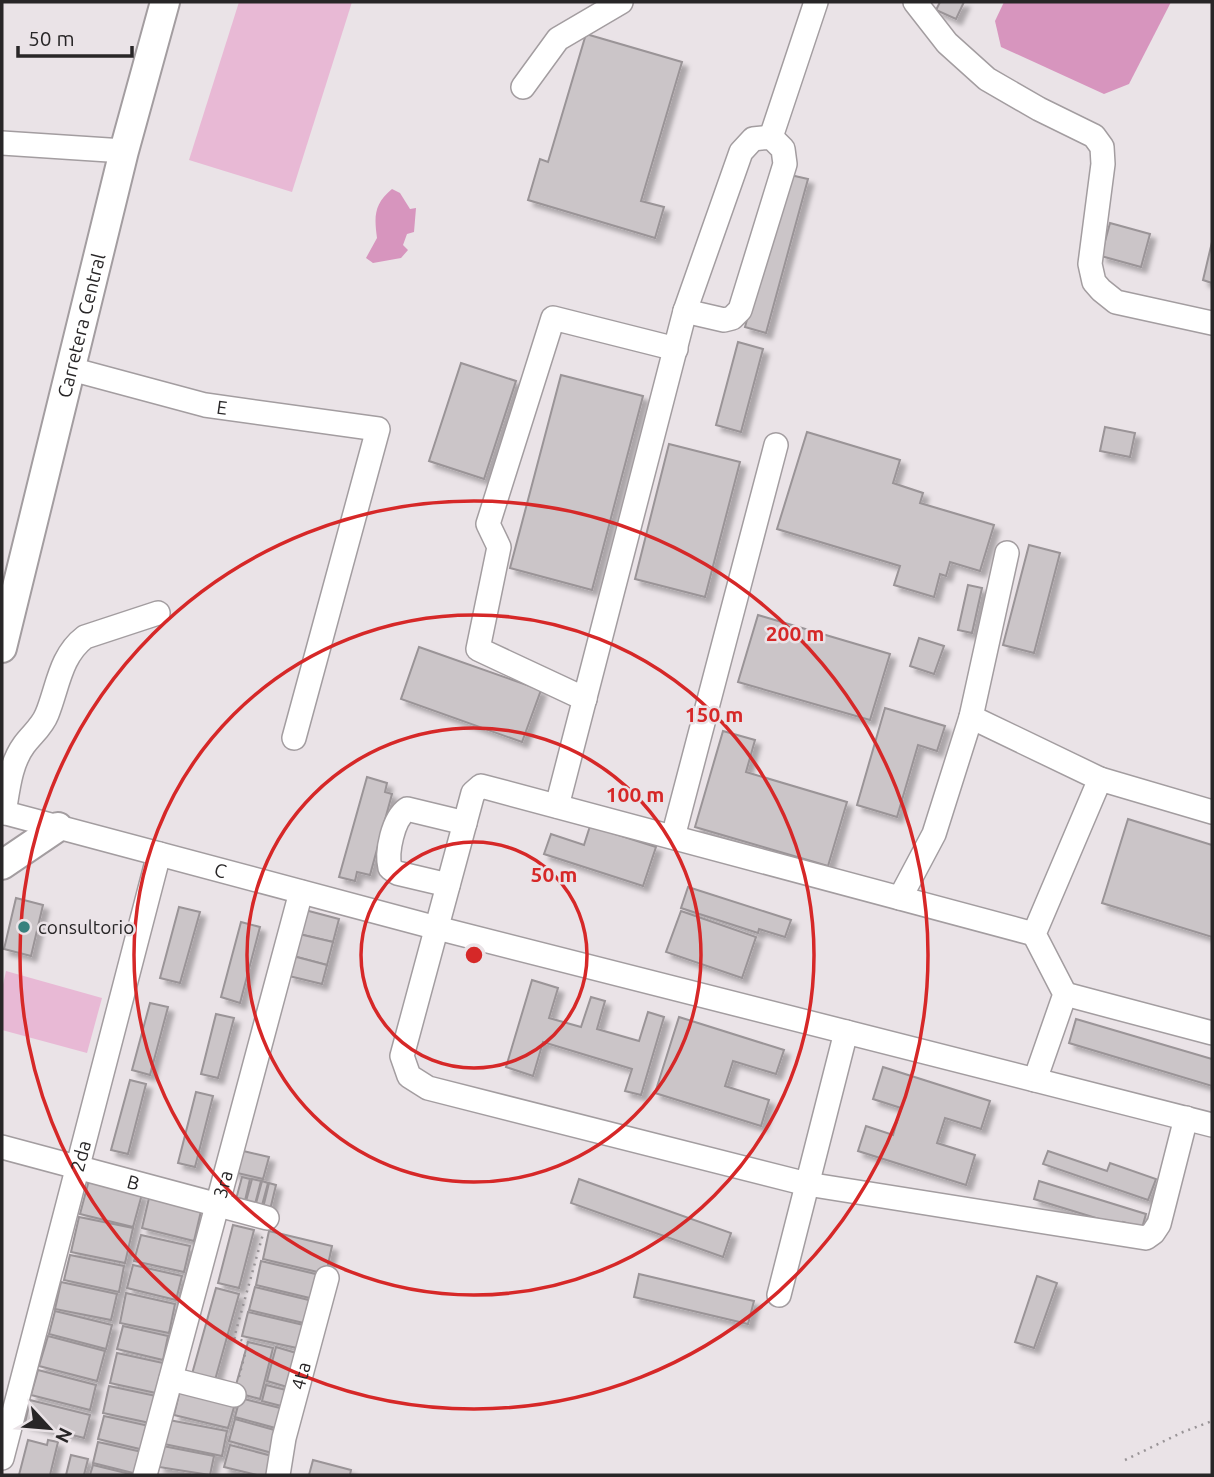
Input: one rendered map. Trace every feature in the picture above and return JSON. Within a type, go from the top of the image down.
[{"type":"main road","name":"Carretera Central","points":[[2,648],[124,151],[165,2]]},
{"type":"main road","points":[[2,865],[58,827]]},
{"type":"street","points":[[523,87],[558,38],[621,2]]},
{"type":"street","points":[[771,136],[816,2]]},
{"type":"street","points":[[915,2],[947,43],[987,79],[1039,110],[1094,136],[1102,146],[1104,164],[1090,264],[1094,282],[1101,290],[1116,302],[1212,323]]},
{"type":"street","points":[[557,806],[685,311],[741,152],[753,139],[771,136]]},
{"type":"street","points":[[685,311],[724,320],[732,318],[740,310],[785,164],[783,149],[771,136]]},
{"type":"street","points":[[2,143],[124,151]]},
{"type":"street","points":[[585,699],[478,649],[499,547],[488,524],[553,318],[676,349]]},
{"type":"street","name":"E","points":[[71,369],[205,405],[378,429],[294,738]]},
{"type":"street","points":[[673,837],[776,445]]},
{"type":"street","points":[[900,898],[934,834],[971,717],[1007,553]]},
{"type":"street","points":[[3,812],[13,767],[23,746],[46,718],[66,656],[74,645],[85,637],[158,613]]},
{"type":"street","points":[[971,717],[1100,779],[1212,812]]},
{"type":"street","points":[[1034,934],[1100,779]]},
{"type":"street","points":[[1035,1080],[1065,994],[1034,934],[481,786],[473,793],[402,1056],[409,1076],[428,1088],[807,1184],[1146,1238],[1158,1224],[1186,1118]]},
{"type":"street","points":[[448,885],[397,873],[390,868],[388,860],[398,819],[407,809],[465,823]]},
{"type":"street","name":"C","points":[[3,812],[437,928],[1212,1125]]},
{"type":"street","name":"2da","points":[[2,1458],[159,854]]},
{"type":"street","name":"3ra","points":[[145,1475],[301,892]]},
{"type":"street","points":[[1065,994],[1212,1033]]},
{"type":"street","points":[[779,1295],[846,1032]]},
{"type":"street","name":"B","points":[[2,1147],[267,1218]]},
{"type":"street","name":"4ta","points":[[278,1475],[284,1438],[327,1278]]},
{"type":"street","points":[[171,1379],[234,1395]]},
{"type":"path","points":[[234,1395],[248,1342],[234,1338],[267,1218]]},
{"type":"path","points":[[1125,1460],[1212,1420]]},
{"type":"shaded area","points":[[239,2],[352,2],[292,192],[189,160]]},
{"type":"shaded area","points":[[1004,2],[1171,2],[1129,84],[1104,94],[1001,47],[995,21]]},
{"type":"shaded area","points":[[392,189],[400,193],[410,209],[416,208],[414,232],[407,234],[403,245],[408,250],[401,258],[373,263],[366,258],[377,238],[377,211]]},
{"type":"shaded area","points":[[6,971],[102,998],[87,1053],[2,1030],[2,989]]},
{"type":"building","points":[[940,2],[964,2],[956,19],[936,10]]},
{"type":"building","points":[[586,34],[682,62],[641,201],[664,207],[655,238],[528,200],[540,159],[548,162]]},
{"type":"building","points":[[786,174],[808,179],[766,333],[745,327]]},
{"type":"building","points":[[1110,223],[1150,234],[1141,267],[1101,256]]},
{"type":"building","points":[[1212,242],[1212,283],[1203,280]]},
{"type":"building","points":[[738,342],[763,349],[741,432],[716,425]]},
{"type":"building","points":[[461,363],[516,381],[484,479],[429,461]]},
{"type":"building","points":[[561,375],[643,396],[592,590],[510,568]]},
{"type":"building","points":[[1105,427],[1135,433],[1130,457],[1100,451]]},
{"type":"building","points":[[807,432],[900,460],[893,483],[923,493],[920,503],[994,525],[980,571],[950,562],[946,576],[940,574],[934,597],[894,585],[900,566],[777,529]]},
{"type":"building","points":[[669,444],[740,462],[705,597],[635,579]]},
{"type":"building","points":[[1029,545],[1060,553],[1034,653],[1003,645]]},
{"type":"building","points":[[968,585],[982,588],[972,633],[958,630]]},
{"type":"building","points":[[758,615],[890,654],[870,720],[738,682]]},
{"type":"building","points":[[919,638],[944,646],[934,674],[910,666]]},
{"type":"building","points":[[419,647],[541,690],[522,742],[401,699]]},
{"type":"building","points":[[885,708],[945,726],[937,751],[918,745],[897,817],[857,805]]},
{"type":"building","points":[[723,731],[755,740],[746,772],[847,802],[828,866],[695,827]]},
{"type":"building","points":[[367,777],[387,783],[385,792],[392,794],[370,875],[357,872],[355,881],[339,877]]},
{"type":"building","points":[[1128,819],[1212,845],[1212,937],[1102,903]]},
{"type":"building","points":[[590,826],[656,847],[643,886],[544,854],[551,834],[584,845]]},
{"type":"building","points":[[688,887],[791,920],[785,937],[759,929],[758,933],[681,908]]},
{"type":"building","name":"consultorio","points":[[16,898],[43,905],[31,956],[4,949]]},
{"type":"building","points":[[179,907],[200,912],[180,983],[160,978]]},
{"type":"building","points":[[305,910],[339,919],[333,942],[299,934]]},
{"type":"building","points":[[681,911],[756,937],[742,978],[666,952]]},
{"type":"building","points":[[241,922],[260,927],[240,1003],[221,997]]},
{"type":"building","points":[[299,934],[333,942],[327,965],[293,956]]},
{"type":"building","points":[[293,956],[327,965],[322,984],[289,976]]},
{"type":"building","points":[[532,980],[558,988],[549,1018],[581,1027],[591,997],[605,1001],[597,1029],[639,1041],[648,1012],[664,1017],[641,1095],[625,1091],[632,1069],[543,1042],[533,1076],[506,1067]]},
{"type":"building","points":[[150,1003],[168,1007],[150,1075],[132,1070]]},
{"type":"building","points":[[216,1014],[234,1018],[218,1078],[201,1074]]},
{"type":"building","points":[[679,1017],[784,1050],[776,1074],[733,1061],[725,1086],[769,1100],[761,1126],[655,1093]]},
{"type":"building","points":[[1076,1019],[1212,1059],[1212,1086],[1069,1043]]},
{"type":"building","points":[[883,1067],[990,1101],[981,1129],[945,1118],[937,1143],[975,1155],[966,1185],[858,1151],[866,1126],[893,1135],[901,1108],[873,1099]]},
{"type":"building","points":[[130,1080],[146,1084],[128,1154],[111,1150]]},
{"type":"building","points":[[196,1092],[213,1096],[195,1167],[178,1163]]},
{"type":"building","points":[[239,1150],[269,1157],[263,1179],[233,1172]]},
{"type":"building","points":[[1048,1151],[1107,1171],[1110,1163],[1156,1179],[1148,1200],[1043,1164]]},
{"type":"building","points":[[242,1177],[250,1179],[244,1205],[235,1203]]},
{"type":"building","points":[[252,1179],[261,1181],[254,1208],[245,1205]]},
{"type":"building","points":[[579,1179],[731,1233],[723,1257],[571,1203]]},
{"type":"building","points":[[89,1180],[142,1194],[133,1227],[80,1214]]},
{"type":"building","points":[[262,1181],[268,1183],[261,1209],[255,1207]]},
{"type":"building","points":[[1039,1181],[1146,1214],[1142,1228],[1123,1222],[1122,1226],[1034,1199]]},
{"type":"building","points":[[269,1183],[276,1185],[270,1210],[263,1208]]},
{"type":"building","points":[[149,1198],[201,1211],[194,1241],[142,1228]]},
{"type":"building","points":[[79,1217],[133,1228],[125,1263],[71,1252]]},
{"type":"building","points":[[233,1225],[254,1230],[239,1288],[218,1283]]},
{"type":"building","points":[[269,1231],[332,1246],[326,1274],[263,1259]]},
{"type":"building","points":[[141,1235],[190,1246],[184,1272],[134,1261]]},
{"type":"building","points":[[70,1255],[124,1266],[119,1292],[64,1280]]},
{"type":"building","points":[[261,1261],[324,1276],[318,1300],[256,1285]]},
{"type":"building","points":[[133,1265],[182,1276],[176,1300],[127,1288]]},
{"type":"building","points":[[639,1274],[754,1301],[748,1324],[634,1297]]},
{"type":"building","points":[[1037,1276],[1057,1283],[1034,1348],[1015,1342]]},
{"type":"building","points":[[61,1282],[117,1294],[111,1320],[55,1309]]},
{"type":"building","points":[[255,1287],[317,1302],[312,1325],[249,1310]]},
{"type":"building","points":[[216,1288],[239,1294],[215,1380],[192,1374]]},
{"type":"building","points":[[126,1293],[175,1304],[169,1333],[120,1323]]},
{"type":"building","points":[[55,1311],[112,1325],[106,1349],[49,1334]]},
{"type":"building","points":[[248,1312],[312,1327],[306,1350],[242,1336]]},
{"type":"building","points":[[123,1326],[168,1336],[163,1360],[117,1349]]},
{"type":"building","points":[[48,1336],[105,1351],[97,1381],[39,1366]]},
{"type":"building","points":[[248,1342],[273,1348],[260,1399],[234,1392]]},
{"type":"building","points":[[276,1347],[303,1355],[294,1389],[267,1381]]},
{"type":"building","points":[[117,1353],[163,1363],[156,1393],[110,1383]]},
{"type":"building","points":[[38,1370],[96,1385],[90,1410],[31,1395]]},
{"type":"building","points":[[266,1385],[294,1392],[289,1408],[262,1401]]},
{"type":"building","points":[[109,1386],[156,1396],[150,1423],[103,1413]]},
{"type":"building","points":[[181,1386],[236,1400],[228,1428],[174,1415]]},
{"type":"building","points":[[240,1398],[284,1409],[279,1429],[235,1417]]},
{"type":"building","points":[[30,1400],[90,1415],[84,1438],[25,1423]]},
{"type":"building","points":[[104,1416],[149,1426],[144,1450],[98,1439]]},
{"type":"building","points":[[235,1419],[278,1431],[272,1453],[229,1441]]},
{"type":"building","points":[[169,1420],[227,1431],[222,1456],[164,1444]]},
{"type":"building","points":[[28,1440],[47,1445],[48,1440],[58,1442],[50,1475],[19,1475]]},
{"type":"building","points":[[98,1442],[142,1452],[137,1474],[93,1463]]},
{"type":"building","points":[[230,1445],[272,1456],[267,1475],[224,1467]]},
{"type":"building","points":[[163,1446],[214,1456],[210,1475],[159,1467]]},
{"type":"building","points":[[71,1455],[88,1459],[84,1475],[66,1475]]},
{"type":"building","points":[[313,1460],[351,1470],[350,1475],[309,1475]]},
{"type":"building","points":[[93,1465],[134,1475],[90,1475]]},
{"type":"place","name":"consultorio","points":[[24,927]]}]
